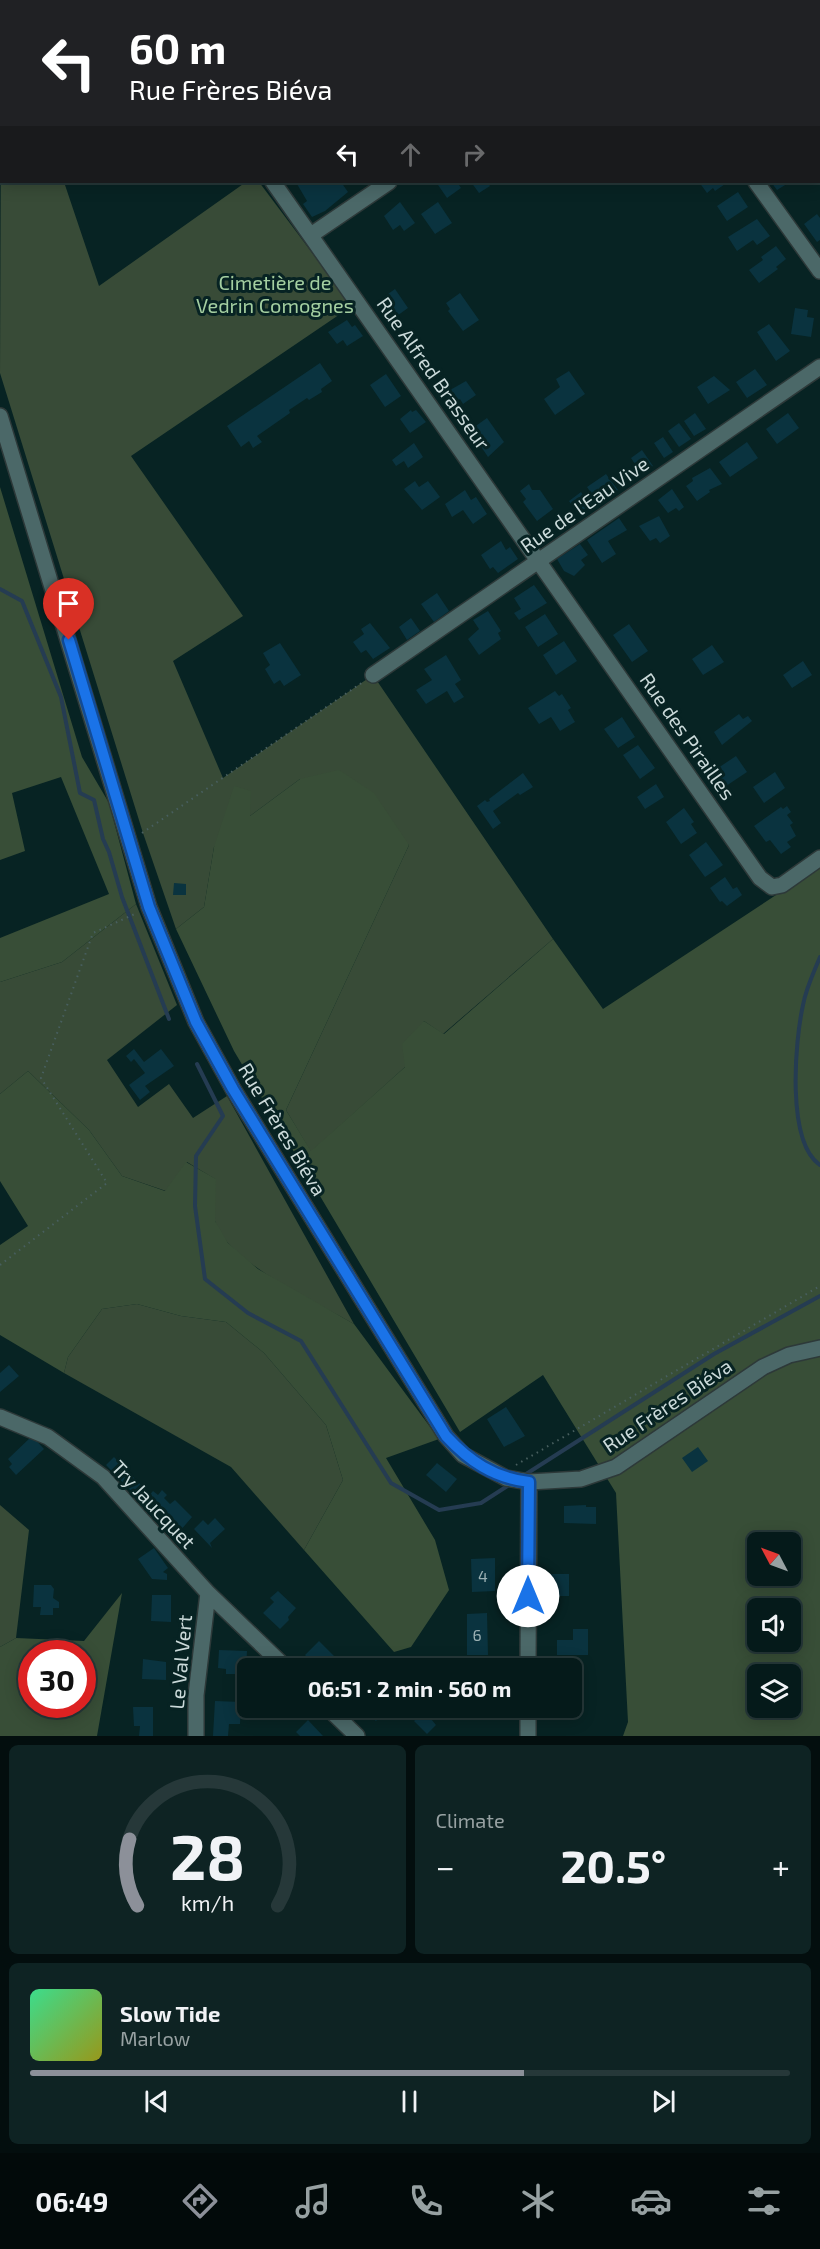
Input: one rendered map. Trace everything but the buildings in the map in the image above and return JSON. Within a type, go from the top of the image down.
[{"type":"street","name":"Rue Alfred Brasseur","points":[[274,183],[540,560]]},
{"type":"street","points":[[311,235],[388,183]]},
{"type":"street","points":[[757,183],[820,271]]},
{"type":"street","name":"Rue de l'Eau Vive","points":[[373,675],[820,367]]},
{"type":"street","name":"Rue Frères Biéva","points":[[0,416],[131,841],[149,907],[176,977],[196,1022],[233,1089],[446,1436],[463,1455],[528,1482],[581,1479],[616,1467],[763,1366],[789,1355],[820,1348]]},
{"type":"street","name":"Rue des Pirailles","points":[[540,560],[760,878],[772,887],[782,885],[820,858]]},
{"type":"street","name":"Try Jaucquet","points":[[0,1417],[48,1437],[103,1478],[208,1593]]},
{"type":"street","points":[[528,1482],[528,1658]]},
{"type":"street","name":"Le Val Vert","points":[[208,1593],[276,1658]]},
{"type":"street","name":"Le Val Vert","points":[[196,1736],[196,1695],[208,1593]]},
{"type":"street","points":[[338,1718],[357,1736]]},
{"type":"street","points":[[528,1718],[528,1736]]},
{"type":"path","points":[[131,841],[373,675]]},
{"type":"path","points":[[0,1265],[107,1183],[41,1078],[93,933],[133,915]]},
{"type":"path","points":[[508,1473],[820,1286]]},
{"type":"green space","name":"Cimetière de Vedrin Comognes","points":[[1,183],[64,183],[99,286],[245,183],[260,183],[352,306],[131,456],[243,616],[173,661],[223,778],[373,675],[553,939],[443,1034],[424,1021],[405,1067],[311,1152],[286,1110],[409,845],[300,779],[250,816],[214,847],[204,907],[176,929],[143,833],[0,373]]},
{"type":"green space","points":[[0,487],[82,757],[109,803],[136,904],[62,962],[0,982],[0,938],[109,894],[61,777],[12,793],[25,851],[0,860]]},
{"type":"green space","points":[[339,770],[374,793],[409,845],[286,1110],[311,1151],[405,1067],[402,1044],[424,1021],[444,1034],[553,939],[603,1009],[820,866],[820,1736],[623,1736],[628,1722],[616,1493],[543,1375],[460,1432],[234,1051],[176,929],[204,907],[214,847],[234,786],[251,791],[250,816],[300,779]]},
{"type":"green space","points":[[136,904],[177,1005],[107,1060],[138,1107],[169,1084],[193,1118],[227,1096],[354,1324],[276,1280],[236,1251],[222,1236],[215,1221],[215,1179],[187,1162],[166,1191],[122,1176],[89,1130],[28,1071],[0,1094],[0,982],[62,962]]},
{"type":"green space","points":[[28,1071],[89,1130],[122,1176],[165,1191],[186,1162],[216,1179],[215,1221],[228,1243],[258,1269],[354,1324],[439,1439],[386,1458],[435,1540],[449,1590],[411,1647],[394,1652],[304,1550],[343,1480],[326,1425],[264,1353],[226,1322],[181,1316],[137,1304],[102,1309],[68,1357],[64,1373],[0,1335],[0,1245],[28,1226],[0,1181],[0,1094]]},
{"type":"green space","points":[[137,1304],[181,1316],[226,1322],[264,1353],[326,1425],[343,1480],[304,1550],[231,1467],[64,1373],[68,1357],[102,1309]]},
{"type":"green space","points":[[0,1505],[29,1530],[16,1638],[0,1647]]},
{"type":"green space","points":[[122,1593],[97,1736],[0,1736],[0,1647],[16,1638],[61,1640],[18,1640],[18,1718],[96,1718],[96,1640],[85,1640]]},
{"type":"waterway","points":[[0,589],[22,601],[61,697],[80,793],[94,800],[103,839],[122,897],[169,1019]]},
{"type":"waterway","points":[[820,957],[803,1005],[796,1065],[798,1114],[802,1135],[809,1153],[820,1165]]},
{"type":"waterway","points":[[197,1064],[223,1116],[196,1156],[195,1206],[205,1279],[248,1313],[301,1341],[391,1483],[439,1510],[481,1503],[509,1485]]},
{"type":"waterway","points":[[523,1476],[714,1354],[820,1296]]},
{"type":"route","points":[[69,640],[149,907],[196,1022],[233,1089],[446,1436],[463,1455],[484,1468],[506,1478],[529,1482],[528,1596]]}]
